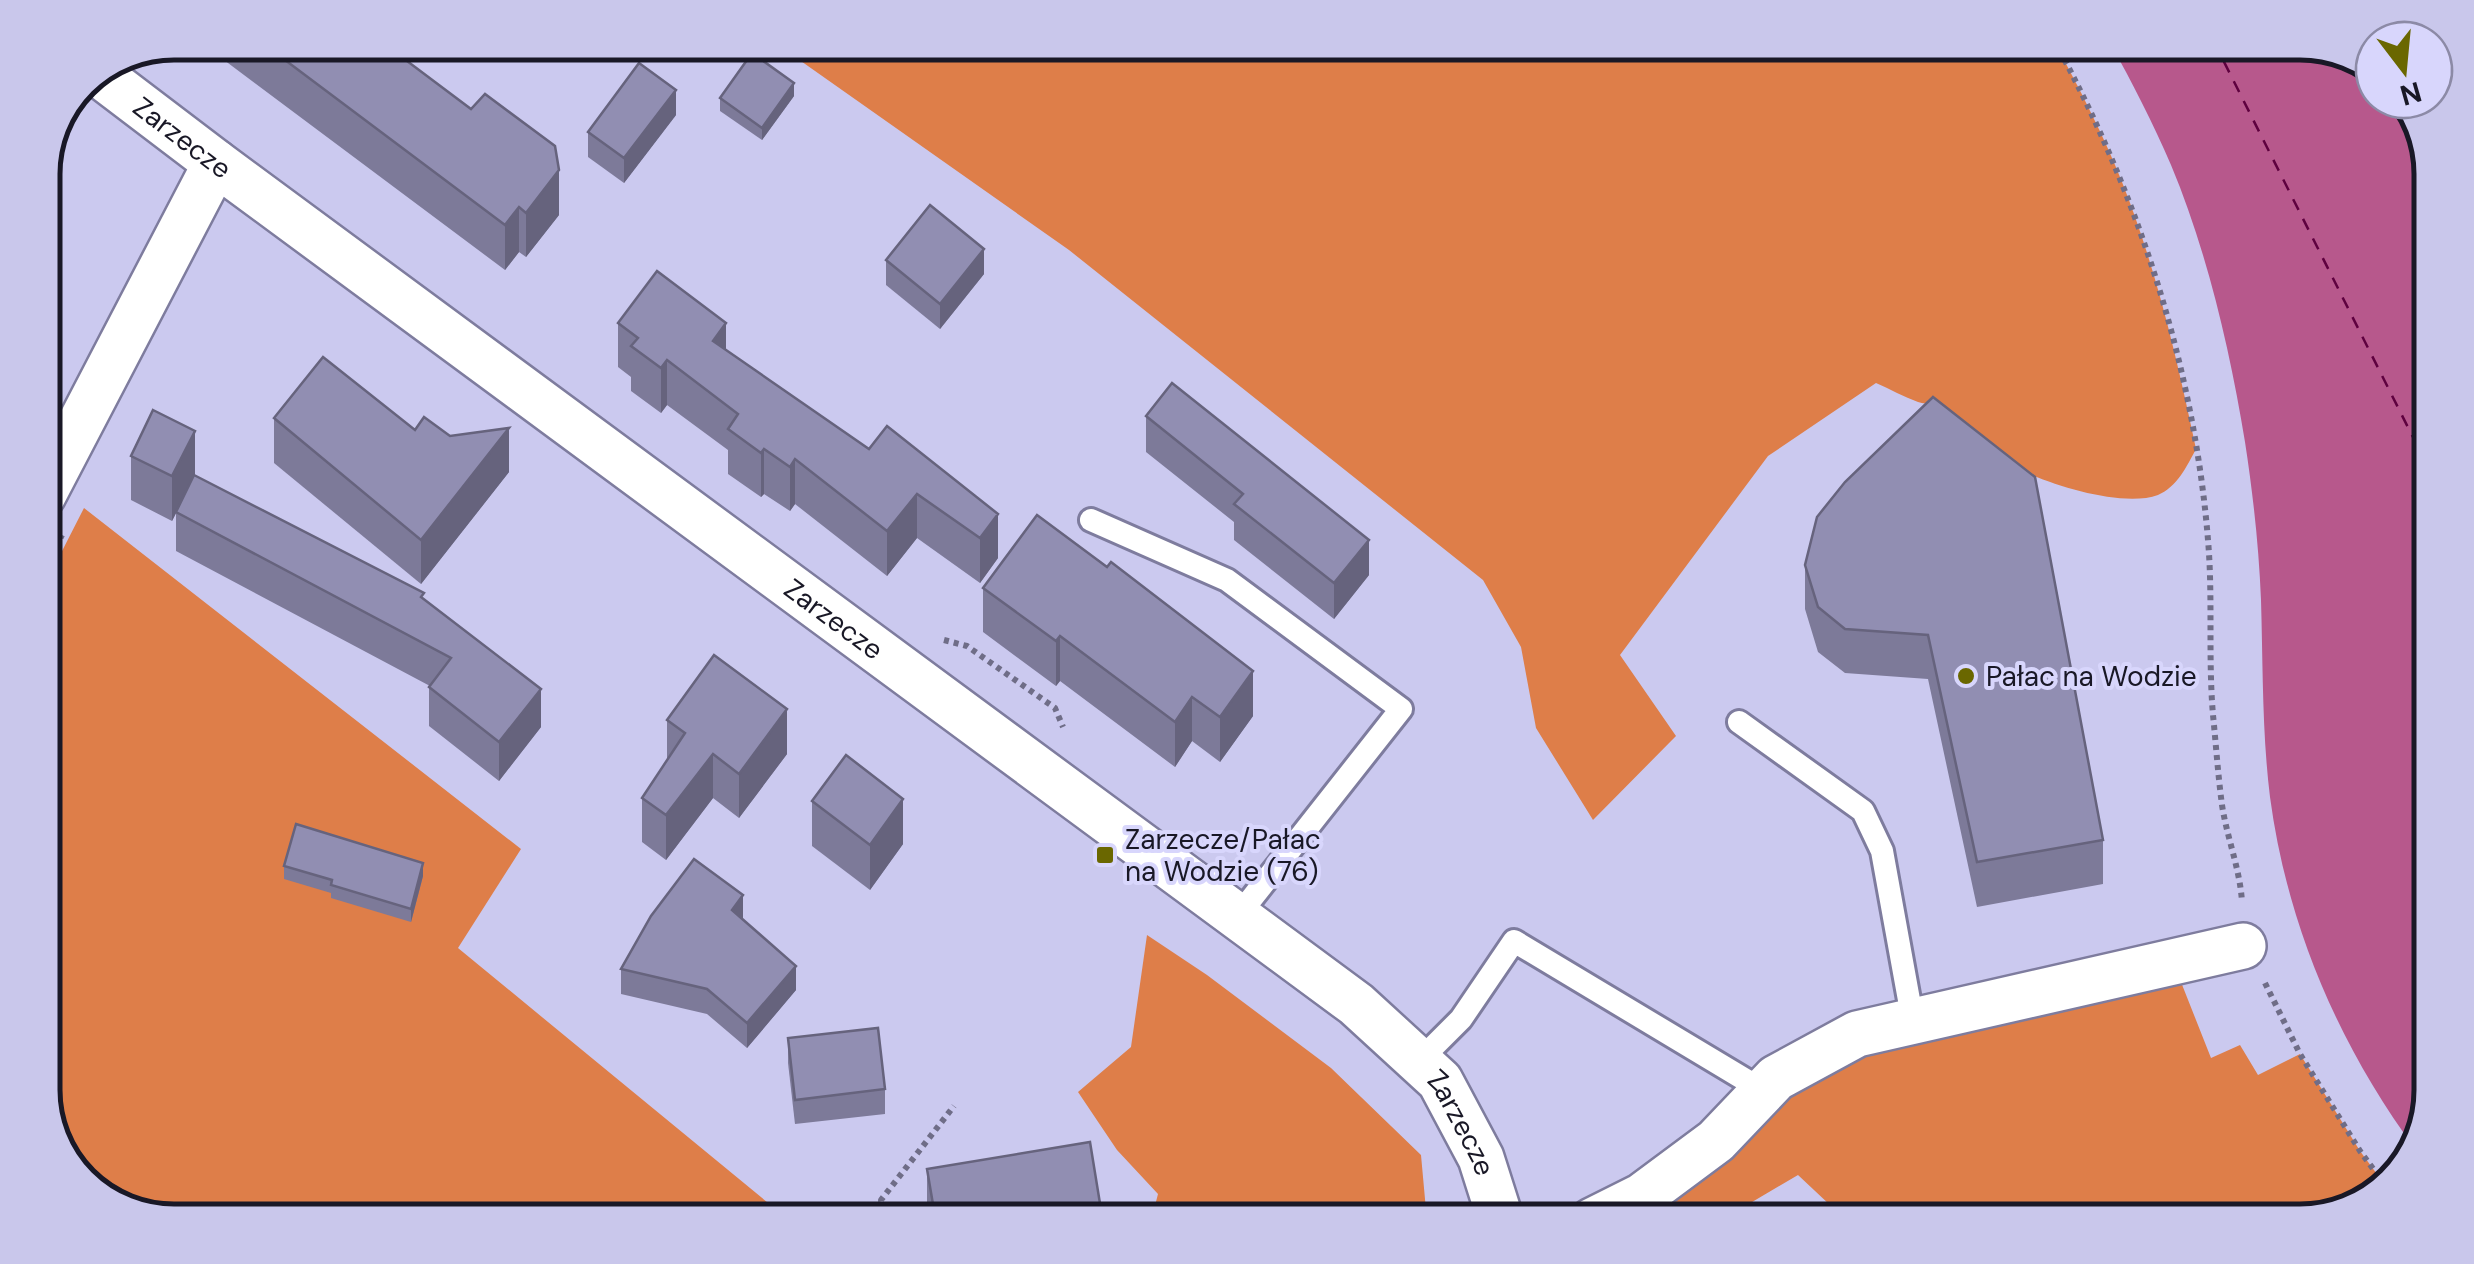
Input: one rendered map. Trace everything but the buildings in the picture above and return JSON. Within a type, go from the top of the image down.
[{"type":"street","name":"Zarzecze","points":[[108,81],[1356,1004],[1440,1081],[1481,1158],[1495,1204]]},
{"type":"street","points":[[60,462],[216,164]]},
{"type":"street","points":[[1627,1204],[1716,1141],[1776,1078],[1857,1034],[2243,946]]},
{"type":"lane","points":[[1090,520],[1227,580],[1401,709],[1237,916]]},
{"type":"lane","points":[[1739,722],[1864,811],[1882,851],[1913,1022]]},
{"type":"lane","points":[[1419,1061],[1461,1019],[1514,941],[1764,1091]]},
{"type":"path","points":[[2064,60],[2093,114],[2148,256],[2177,358],[2196,449],[2212,601],[2212,709],[2222,807],[2242,896],[2243,946],[2300,1054],[2377,1174]]},
{"type":"path","points":[[882,1204],[954,1106]]},
{"type":"shaded area","points":[[799,60],[2064,60],[2115,164],[2134,214],[2165,314],[2196,449],[2176,481],[2158,495],[2126,499],[2086,493],[2017,468],[1947,409],[1918,402],[1876,383],[1768,456],[1620,655],[1676,736],[1593,820],[1536,728],[1521,647],[1483,580],[1069,250]]},
{"type":"shaded area","points":[[2119,60],[2300,60],[2336,66],[2354,74],[2354,120],[2400,120],[2412,152],[2414,1090],[2405,1134],[2340,1026],[2303,938],[2289,892],[2270,797],[2261,600],[2248,462],[2216,301],[2171,165]]},
{"type":"shaded area","points":[[84,508],[521,849],[458,948],[769,1204],[174,1204],[145,1200],[99,1176],[72,1140],[60,1097],[60,555]]},
{"type":"shaded area","points":[[1147,935],[1331,1068],[1421,1155],[1425,1204],[1155,1204],[1158,1194],[1117,1150],[1078,1092],[1131,1047]]},
{"type":"shaded area","points":[[2179,977],[2211,1058],[2240,1045],[2258,1075],[2300,1054],[2377,1174],[2350,1192],[2300,1204],[1829,1204],[1798,1175],[1749,1204],[1660,1204],[1704,1175],[1785,1090],[1826,1065]]},
{"type":"ferry route","points":[[2223,60],[2414,439]]},
{"type":"place","name":"Pałac na Wodzie","points":[[1966,676]]},
{"type":"place","name":"Zarzecze/Pałac na Wodzie (76)","points":[[1105,855]]}]
